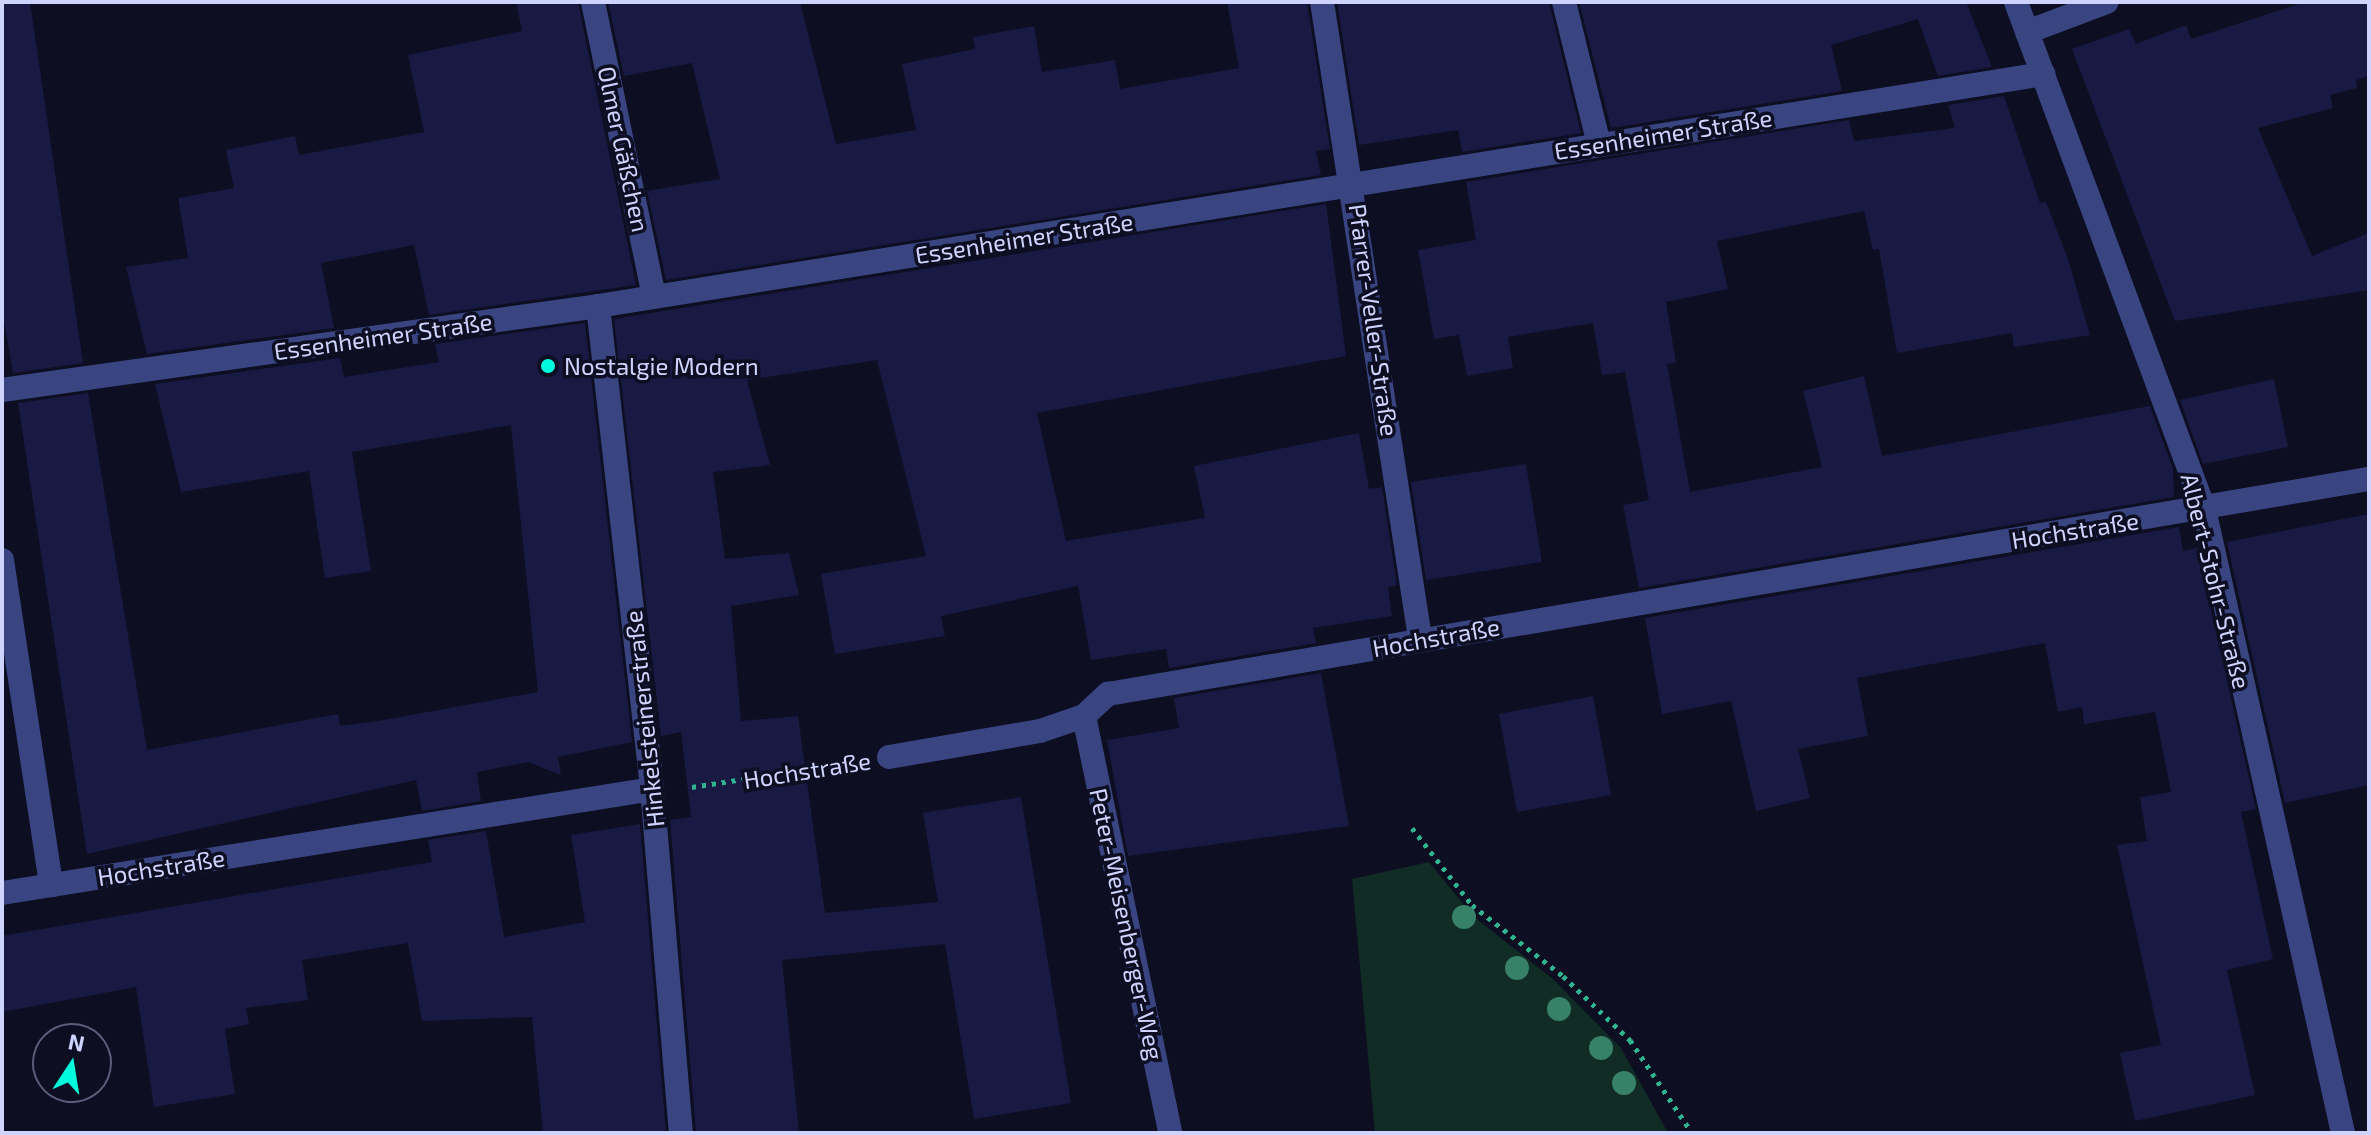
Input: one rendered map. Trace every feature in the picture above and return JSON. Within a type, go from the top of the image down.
[{"type":"street","name":"Olmer Gäßchen","points":[[593,2],[654,297]]},
{"type":"street","name":"Pfarrer-Veller-Straße","points":[[1322,2],[1355,185],[1420,638]]},
{"type":"street","points":[[1564,2],[1599,144]]},
{"type":"street","name":"Albert-Stohr-Straße","points":[[2016,2],[2204,509],[2343,1133]]},
{"type":"street","points":[[2027,32],[2107,2]]},
{"type":"street","name":"Essenheimer Straße","points":[[2,390],[598,306],[2044,74]]},
{"type":"street","name":"Hinkelsteinerstraße","points":[[598,306],[652,789],[681,1133]]},
{"type":"street","name":"Hochstraße","points":[[889,757],[1040,731],[1084,716],[1108,694],[1420,638],[2369,479]]},
{"type":"street","points":[[2,560],[51,885]]},
{"type":"street","name":"Peter-Meisenberger-Weg","points":[[1084,716],[1170,1133]]},
{"type":"street","name":"Hochstraße","points":[[2,893],[652,789]]},
{"type":"path","name":"Hochstraße","points":[[679,788],[889,757]]},
{"type":"path","points":[[1412,828],[1472,905],[1563,976],[1630,1040],[1692,1133]]},
{"type":"green space","points":[[1429,862],[1473,916],[1553,979],[1621,1048],[1668,1133],[1375,1133],[1352,879]]},
{"type":"building","points":[[2,2],[30,2],[83,363],[13,373],[2,309]]},
{"type":"building","points":[[516,2],[578,2],[636,285],[429,315],[414,245],[321,263],[334,328],[147,354],[126,267],[188,258],[178,198],[234,188],[226,150],[295,136],[299,155],[424,132],[408,55],[522,31]]},
{"type":"building","points":[[608,2],[800,2],[836,144],[916,130],[902,64],[975,49],[973,37],[1034,26],[1042,72],[1115,60],[1120,89],[1239,68],[1227,2],[1307,2],[1330,149],[1316,151],[1321,175],[666,280],[647,191],[720,179],[692,63],[624,76]]},
{"type":"building","points":[[1337,2],[1549,2],[1581,133],[1462,152],[1458,130],[1359,145]]},
{"type":"building","points":[[1579,2],[1966,2],[1992,67],[1938,76],[1918,19],[1831,45],[1842,91],[1611,128]]},
{"type":"building","points":[[2305,2],[2369,2],[2369,76],[2356,80],[2357,88],[2330,95],[2333,108],[2258,128],[2312,256],[2369,233],[2369,290],[2175,321],[2072,49],[2129,29],[2136,44],[2186,25],[2191,39]]},
{"type":"building","points":[[2004,96],[2040,203],[2046,202],[2068,259],[2090,335],[2014,347],[2012,333],[1897,353],[1879,249],[1873,250],[1864,211],[1717,241],[1728,289],[1666,302],[1676,363],[1667,364],[1690,492],[1822,467],[1803,391],[1864,376],[1882,456],[2150,406],[2173,469],[2174,497],[1639,588],[1623,505],[1649,500],[1625,372],[1602,375],[1593,323],[1508,337],[1513,368],[1467,376],[1459,335],[1434,339],[1418,250],[1476,240],[1466,182],[1849,120],[1854,141],[1947,129],[1955,127],[1948,105]]},
{"type":"building","points":[[1326,204],[1346,356],[1037,413],[1066,541],[1205,518],[1194,466],[1359,433],[1369,489],[1382,487],[1397,585],[1388,587],[1392,616],[1313,628],[1316,643],[1169,668],[1166,649],[1091,660],[1078,586],[941,616],[945,636],[835,654],[821,574],[926,556],[877,360],[747,380],[770,465],[713,472],[725,559],[789,553],[799,595],[731,606],[741,721],[798,716],[825,913],[938,902],[923,813],[1021,797],[1071,1103],[974,1119],[945,944],[782,960],[799,1133],[696,1133],[670,820],[691,817],[681,732],[661,736],[614,319]]},
{"type":"building","points":[[585,323],[632,742],[558,757],[561,775],[528,762],[477,772],[481,801],[422,811],[416,780],[87,854],[18,403],[88,393],[147,750],[338,714],[340,726],[378,721],[538,692],[511,425],[352,452],[371,571],[325,578],[309,471],[181,492],[155,384],[340,358],[344,377],[439,362],[435,344]]},
{"type":"building","points":[[2274,379],[2288,447],[2203,464],[2180,400]]},
{"type":"building","points":[[1526,464],[1542,562],[1426,580],[1411,482]]},
{"type":"building","points":[[2369,514],[2369,785],[2285,803],[2227,542]]},
{"type":"building","points":[[2179,527],[2183,551],[2197,548],[2256,809],[2241,812],[2273,959],[2227,970],[2255,1095],[2135,1121],[2120,1053],[2161,1045],[2117,845],[2147,841],[2140,797],[2171,792],[2155,712],[2084,724],[2082,707],[2058,712],[2045,643],[1857,678],[1868,736],[1798,749],[1810,798],[1756,811],[1731,701],[1662,714],[1645,618]]},
{"type":"building","points":[[1321,673],[1349,826],[1128,856],[1107,740],[1179,728],[1174,698]]},
{"type":"building","points":[[1593,696],[1611,795],[1517,812],[1499,714]]},
{"type":"building","points":[[640,824],[666,1133],[543,1133],[532,1017],[422,1021],[408,943],[302,960],[308,1000],[246,1008],[249,1024],[225,1029],[235,1094],[154,1107],[136,987],[2,1012],[2,936],[432,862],[428,840],[486,831],[504,937],[585,922],[571,835]]},
{"type":"place","name":"Nostalgie Modern","points":[[548,366]]}]
